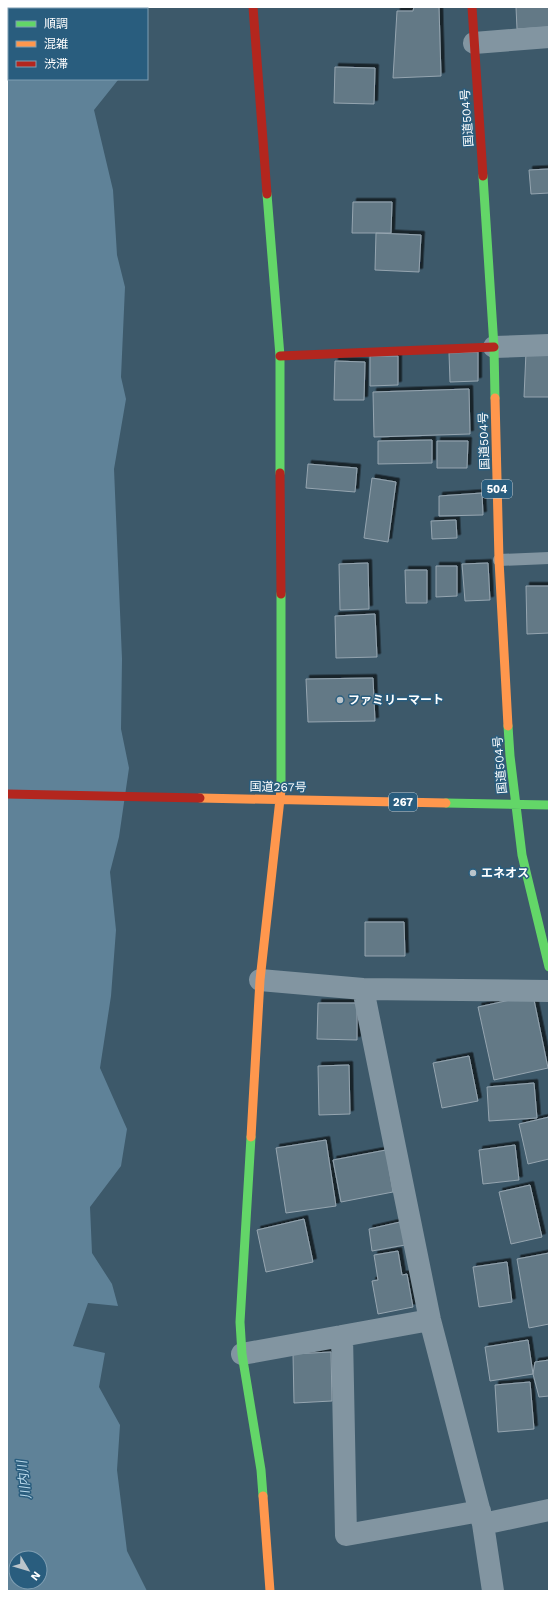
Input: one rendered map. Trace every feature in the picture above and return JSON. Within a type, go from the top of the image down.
[{"type":"main road","points":[[252,7],[280,356],[281,799],[260,980],[240,1322],[242,1354],[261,1470],[270,1591]]},
{"type":"main road","name":"国道504号","points":[[472,7],[494,347],[499,560],[510,756],[522,855],[549,967]]},
{"type":"main road","points":[[280,356],[494,347]]},
{"type":"main road","name":"国道267号","points":[[7,794],[549,805]]},
{"type":"street","points":[[474,43],[549,37]]},
{"type":"street","points":[[494,347],[549,345]]},
{"type":"street","points":[[260,980],[363,989],[549,991]]},
{"type":"street","points":[[363,989],[430,1320],[482,1517],[493,1591]]},
{"type":"street","points":[[242,1354],[430,1320]]},
{"type":"street","points":[[342,1336],[346,1535],[482,1517],[549,1510]]},
{"type":"lane","points":[[499,560],[549,558]]},
{"type":"water","name":"川内川","points":[[7,7],[96,8],[8,8],[8,80],[118,80],[94,110],[113,190],[117,255],[125,287],[121,377],[126,399],[114,469],[122,659],[121,729],[129,768],[119,837],[110,872],[116,930],[111,996],[100,1068],[127,1129],[121,1166],[90,1207],[92,1253],[112,1284],[118,1306],[88,1303],[73,1346],[105,1353],[99,1387],[120,1425],[117,1470],[127,1551],[147,1591],[7,1591]]},
{"type":"building","points":[[414,7],[439,7],[441,76],[393,78],[397,11],[413,11]]},
{"type":"building","points":[[516,7],[549,7],[549,27],[517,29]]},
{"type":"building","points":[[335,67],[375,68],[374,104],[334,103]]},
{"type":"building","points":[[549,169],[549,193],[531,194],[529,170]]},
{"type":"building","points":[[353,202],[392,202],[391,233],[352,233]]},
{"type":"building","points":[[376,233],[421,235],[419,272],[375,270]]},
{"type":"building","points":[[478,352],[478,381],[450,382],[449,353]]},
{"type":"building","points":[[526,352],[549,352],[549,397],[524,397]]},
{"type":"building","points":[[370,356],[398,356],[398,385],[370,386]]},
{"type":"building","points":[[335,361],[365,362],[364,400],[334,400]]},
{"type":"building","points":[[469,389],[470,434],[374,437],[373,392]]},
{"type":"building","points":[[432,440],[432,463],[378,464],[378,441]]},
{"type":"building","points":[[437,441],[468,441],[467,468],[437,468]]},
{"type":"building","points":[[308,464],[357,468],[355,492],[306,488]]},
{"type":"building","points":[[372,478],[396,482],[388,542],[364,538]]},
{"type":"building","points":[[482,493],[483,515],[439,516],[439,496]]},
{"type":"building","points":[[456,520],[457,538],[432,539],[431,521]]},
{"type":"building","points":[[368,563],[369,609],[340,610],[339,564]]},
{"type":"building","points":[[488,563],[490,600],[465,601],[462,564]]},
{"type":"building","points":[[436,566],[457,566],[457,596],[436,597]]},
{"type":"building","points":[[405,570],[427,570],[427,603],[406,603]]},
{"type":"building","points":[[526,586],[549,586],[549,633],[527,634]]},
{"type":"building","points":[[375,614],[377,657],[336,658],[335,616]]},
{"type":"building","name":"ファミリーマート","points":[[373,678],[375,721],[308,722],[306,679]]},
{"type":"building","points":[[365,922],[404,922],[405,956],[365,956]]},
{"type":"building","points":[[533,995],[548,1068],[494,1080],[478,1007]]},
{"type":"building","points":[[318,1003],[357,1003],[357,1040],[317,1039]]},
{"type":"building","points":[[469,1056],[478,1101],[442,1108],[433,1063]]},
{"type":"building","points":[[349,1065],[350,1114],[319,1115],[318,1066]]},
{"type":"building","points":[[534,1083],[537,1118],[489,1121],[487,1087]]},
{"type":"building","points":[[549,1117],[549,1159],[528,1164],[519,1124]]},
{"type":"building","points":[[326,1140],[336,1206],[286,1213],[276,1148]]},
{"type":"building","points":[[515,1145],[519,1180],[483,1184],[479,1150]]},
{"type":"building","points":[[386,1150],[393,1192],[341,1202],[333,1160]]},
{"type":"building","points":[[530,1185],[542,1237],[511,1244],[499,1192]]},
{"type":"building","points":[[304,1219],[313,1262],[266,1272],[257,1230]]},
{"type":"building","points":[[400,1222],[405,1245],[372,1251],[369,1229]]},
{"type":"building","points":[[398,1251],[402,1275],[407,1274],[413,1307],[378,1314],[372,1281],[378,1280],[374,1255]]},
{"type":"building","points":[[549,1253],[549,1324],[529,1328],[517,1259]]},
{"type":"building","points":[[507,1262],[512,1302],[479,1307],[473,1267]]},
{"type":"building","points":[[528,1340],[533,1374],[490,1381],[485,1347]]},
{"type":"building","points":[[331,1352],[332,1401],[294,1403],[293,1354]]},
{"type":"building","points":[[549,1360],[549,1396],[539,1397],[533,1374],[535,1362]]},
{"type":"building","points":[[530,1382],[534,1429],[498,1432],[495,1385]]},
{"type":"traffic: fast","points":[[483,176],[494,347],[495,398]]},
{"type":"traffic: fast","points":[[267,194],[280,356],[280,473]]},
{"type":"traffic: fast","points":[[281,594],[281,790]]},
{"type":"traffic: fast","points":[[508,726],[510,756],[522,855],[549,967]]},
{"type":"traffic: fast","points":[[446,803],[549,805]]},
{"type":"traffic: fast","points":[[251,1137],[240,1322],[242,1354],[261,1470],[263,1496]]},
{"type":"traffic: slow","points":[[495,398],[499,560],[508,726]]},
{"type":"traffic: slow","points":[[251,1137],[260,980],[281,790]]},
{"type":"traffic: slow","points":[[200,798],[446,803]]},
{"type":"traffic: slow","points":[[263,1496],[270,1591]]},
{"type":"traffic: jam","points":[[253,7],[267,194]]},
{"type":"traffic: jam","points":[[472,7],[483,176]]},
{"type":"traffic: jam","points":[[280,356],[494,347]]},
{"type":"traffic: jam","points":[[280,473],[281,594]]},
{"type":"traffic: jam","points":[[7,794],[200,798]]},
{"type":"place","name":"ファミリーマート","points":[[340,700]]},
{"type":"place","name":"エネオス","points":[[473,873]]}]
